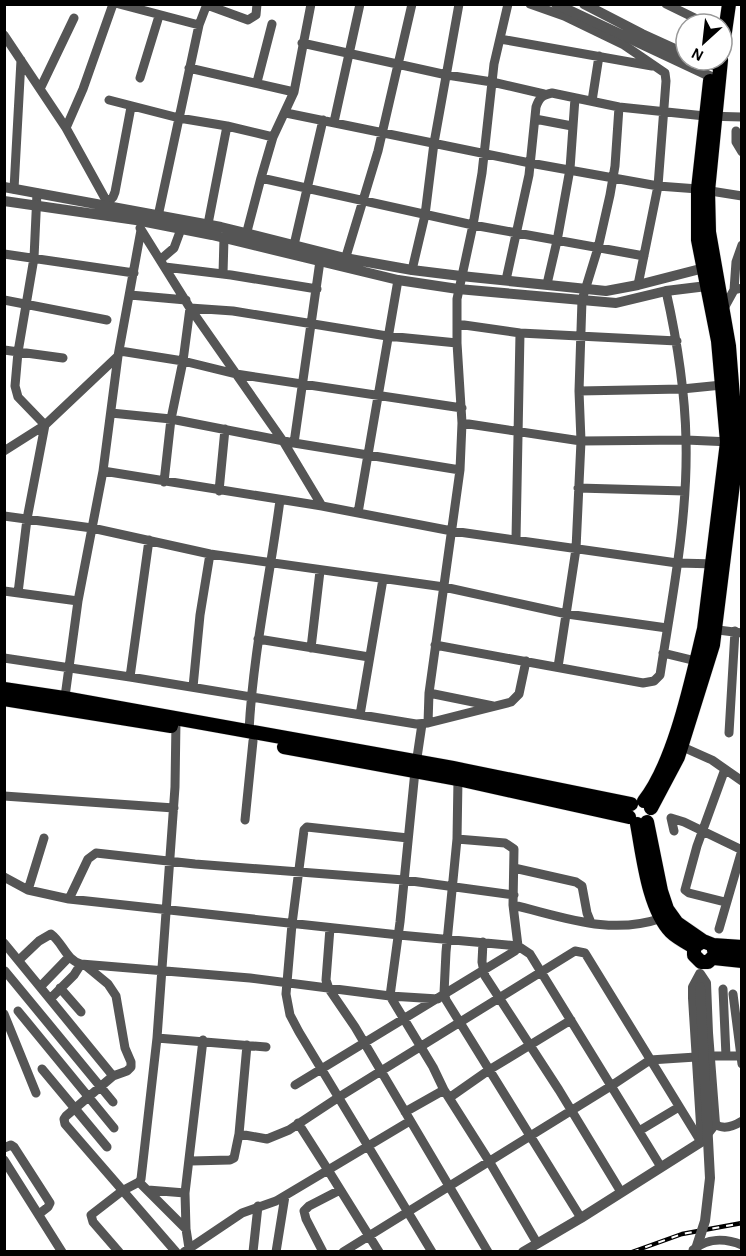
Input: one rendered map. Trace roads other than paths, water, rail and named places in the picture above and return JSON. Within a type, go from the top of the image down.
[{"type":"main road","points":[[677,744],[696,661],[710,629],[735,440],[729,346],[718,311],[709,267],[698,240],[714,72]]},
{"type":"main road","points":[[718,311],[722,385],[735,440]]},
{"type":"main road","points":[[710,629],[713,645],[677,744],[640,813],[651,891],[662,918],[672,933],[704,955],[741,961]]},
{"type":"main road","points":[[4,689],[64,704],[415,766],[640,813]]},
{"type":"main road","points":[[5,700],[64,704]]},
{"type":"main road","points":[[415,766],[458,779],[640,813]]},
{"type":"main road","points":[[640,813],[667,909],[704,955]]},
{"type":"main road","points":[[704,955],[741,947]]},
{"type":"street","points":[[66,128],[83,89],[113,4]]},
{"type":"street","points":[[119,4],[199,25]]},
{"type":"street","points":[[158,220],[189,68],[199,25],[207,5],[248,20],[256,15],[257,4]]},
{"type":"street","points":[[245,238],[273,137],[294,92],[311,4]]},
{"type":"street","points":[[334,122],[360,4]]},
{"type":"street","points":[[344,262],[382,133],[412,4]]},
{"type":"street","points":[[412,270],[425,215],[434,143],[459,4]]},
{"type":"street","points":[[508,4],[492,82],[473,225],[458,289],[457,343],[462,408],[460,470],[425,724],[415,766],[399,935],[390,996],[537,1243]]},
{"type":"street","points":[[530,4],[564,16],[624,45],[665,74],[658,186],[638,285]]},
{"type":"street","points":[[556,4],[674,51]]},
{"type":"street","points":[[584,4],[674,49]]},
{"type":"street","points":[[666,4],[682,12]]},
{"type":"street","points":[[140,78],[159,16]]},
{"type":"street","points":[[40,89],[74,18]]},
{"type":"street","points":[[257,82],[272,24]]},
{"type":"street","points":[[4,36],[66,128],[103,207]]},
{"type":"street","points":[[500,39],[654,66]]},
{"type":"street","points":[[302,43],[447,75],[619,107],[741,117]]},
{"type":"street","points":[[591,101],[599,56]]},
{"type":"street","points":[[21,60],[9,188],[103,207],[136,220],[208,224],[320,261],[606,291],[709,267]]},
{"type":"street","points":[[189,68],[294,92]]},
{"type":"street","points":[[506,280],[530,163],[539,99],[544,94]]},
{"type":"street","points":[[547,284],[570,169],[575,98]]},
{"type":"street","points":[[109,100],[179,118],[273,137]]},
{"type":"street","points":[[4,201],[36,205],[103,207],[115,192],[131,107]]},
{"type":"street","points":[[558,667],[576,549],[581,441],[579,391],[582,300],[598,248],[613,177],[619,107]]},
{"type":"street","points":[[286,113],[530,163],[658,186],[741,196]]},
{"type":"street","points":[[535,119],[572,126]]},
{"type":"street","points":[[294,245],[323,120]]},
{"type":"street","points":[[208,224],[227,126]]},
{"type":"street","points":[[736,131],[736,142],[741,152]]},
{"type":"street","points":[[261,178],[473,225],[644,256]]},
{"type":"street","points":[[37,193],[34,258],[18,352],[15,392],[45,425]]},
{"type":"street","points":[[136,220],[188,304],[283,441],[322,506]]},
{"type":"street","points":[[64,704],[78,601],[103,471],[119,354],[134,273],[136,220]]},
{"type":"street","points":[[158,220],[181,230],[224,238],[245,238],[294,245],[398,280],[458,289],[616,303],[666,291],[713,286]]},
{"type":"street","points":[[163,263],[174,248],[181,230]]},
{"type":"street","points":[[223,274],[224,238]]},
{"type":"street","points":[[718,311],[738,289],[734,273],[741,245]]},
{"type":"street","points":[[4,254],[134,273]]},
{"type":"street","points":[[294,443],[320,261]]},
{"type":"street","points":[[163,263],[317,289]]},
{"type":"street","points":[[358,513],[398,280]]},
{"type":"street","points":[[435,645],[643,683],[654,681],[660,675],[677,563],[685,491],[687,440],[677,341],[666,291]]},
{"type":"street","points":[[130,295],[387,336],[457,343]]},
{"type":"street","points":[[4,300],[107,320]]},
{"type":"street","points":[[164,482],[171,419],[183,362],[188,304]]},
{"type":"street","points":[[457,324],[520,333],[677,341]]},
{"type":"street","points":[[516,539],[520,333]]},
{"type":"street","points":[[4,350],[63,358]]},
{"type":"street","points":[[119,354],[183,362],[236,374],[462,408]]},
{"type":"street","points":[[4,451],[45,425],[119,354]]},
{"type":"street","points":[[579,391],[682,389],[722,385]]},
{"type":"street","points":[[4,395],[15,392]]},
{"type":"street","points":[[111,413],[171,419],[294,443],[460,470]]},
{"type":"street","points":[[462,423],[581,441],[735,440]]},
{"type":"street","points":[[18,593],[27,519],[45,425]]},
{"type":"street","points":[[219,491],[225,429]]},
{"type":"street","points":[[103,471],[322,506],[452,531],[677,563],[718,564]]},
{"type":"street","points":[[578,488],[685,491]]},
{"type":"street","points":[[245,820],[251,736],[250,697],[280,500]]},
{"type":"street","points":[[4,516],[92,528],[210,554],[444,587],[567,614],[667,628]]},
{"type":"street","points":[[130,676],[150,540]]},
{"type":"street","points":[[193,687],[200,615],[210,554]]},
{"type":"street","points":[[311,648],[320,571]]},
{"type":"street","points":[[360,714],[382,579]]},
{"type":"street","points":[[4,591],[78,601]]},
{"type":"street","points":[[710,629],[738,632],[729,733]]},
{"type":"street","points":[[258,639],[369,657]]},
{"type":"street","points":[[663,653],[696,661]]},
{"type":"street","points":[[4,658],[68,666],[425,724],[511,702],[519,694],[526,662]]},
{"type":"street","points":[[429,693],[495,706]]},
{"type":"street","points":[[139,1182],[157,1038],[160,970],[174,808],[176,723]]},
{"type":"street","points":[[677,744],[700,753],[741,781]]},
{"type":"street","points":[[725,769],[685,890],[725,902]]},
{"type":"street","points":[[441,996],[457,839],[458,779]]},
{"type":"street","points":[[4,796],[174,808]]},
{"type":"street","points":[[674,831],[671,818],[741,850],[737,883],[725,902],[719,929]]},
{"type":"street","points":[[408,838],[308,827],[304,830],[286,994],[290,1015],[432,1251]]},
{"type":"street","points":[[28,890],[44,838]]},
{"type":"street","points":[[295,1085],[515,951],[518,946],[513,905],[515,853],[511,846],[505,843],[457,839]]},
{"type":"street","points":[[69,899],[92,854],[404,880],[514,894]]},
{"type":"street","points":[[514,868],[576,882],[582,886],[586,913],[591,923]]},
{"type":"street","points":[[4,877],[28,890],[69,899],[518,946],[530,954],[661,1167]]},
{"type":"street","points":[[513,905],[591,923],[629,926],[662,918]]},
{"type":"street","points":[[330,928],[326,980],[328,988],[364,1043],[488,1251]]},
{"type":"street","points":[[19,960],[39,941],[51,934],[69,957],[83,964],[113,989],[131,1067],[114,1076],[66,1116],[65,1124],[176,1251]]},
{"type":"street","points":[[4,942],[114,1076]]},
{"type":"street","points":[[483,942],[482,969],[621,1192]]},
{"type":"street","points":[[239,1134],[267,1139],[289,1130],[339,1096],[575,951],[585,953],[702,1141]]},
{"type":"street","points":[[693,1251],[705,1221],[710,1178],[700,987],[704,955]]},
{"type":"street","points":[[702,1141],[693,987],[704,955]]},
{"type":"street","points":[[523,1251],[581,1218],[702,1141],[715,1124],[704,955]]},
{"type":"street","points":[[41,986],[69,957]]},
{"type":"street","points":[[83,964],[250,978],[390,996],[441,996],[446,1000],[581,1218]]},
{"type":"street","points":[[51,998],[83,964]]},
{"type":"street","points":[[5,971],[113,1102]]},
{"type":"street","points":[[60,988],[81,1012]]},
{"type":"street","points":[[715,1056],[741,1058],[737,994],[723,990],[726,1056]]},
{"type":"street","points":[[18,1011],[114,1128]]},
{"type":"street","points":[[4,1014],[36,1093]]},
{"type":"street","points":[[186,1250],[242,1212],[285,1196],[368,1144],[407,1116],[571,1020]]},
{"type":"street","points":[[157,1038],[266,1047]]},
{"type":"street","points":[[186,1250],[186,1192],[203,1041]]},
{"type":"street","points":[[190,1161],[234,1158],[239,1134],[247,1045]]},
{"type":"street","points":[[343,1251],[650,1060],[696,1057]]},
{"type":"street","points":[[42,1069],[107,1147]]},
{"type":"street","points":[[639,1131],[679,1107]]},
{"type":"street","points":[[298,1123],[379,1251]]},
{"type":"street","points":[[715,1124],[722,1127],[739,1123],[741,1134]]},
{"type":"street","points":[[4,1148],[11,1145],[14,1147],[50,1203],[39,1214]]},
{"type":"street","points":[[4,1160],[62,1251]]},
{"type":"street","points":[[139,1182],[186,1229]]},
{"type":"street","points":[[119,1251],[93,1222],[91,1215],[122,1191],[139,1182]]},
{"type":"street","points":[[148,1190],[186,1192]]},
{"type":"street","points":[[323,1251],[304,1211],[340,1190]]},
{"type":"street","points":[[276,1251],[285,1196]]},
{"type":"street","points":[[253,1251],[258,1206]]},
{"type":"street","points":[[693,1251],[698,1246],[713,1240],[725,1239],[741,1245]]},
{"type":"street","points":[[706,1251],[713,1240]]},
{"type":"railway","points":[[632,1252],[682,1234],[742,1223]]}]
